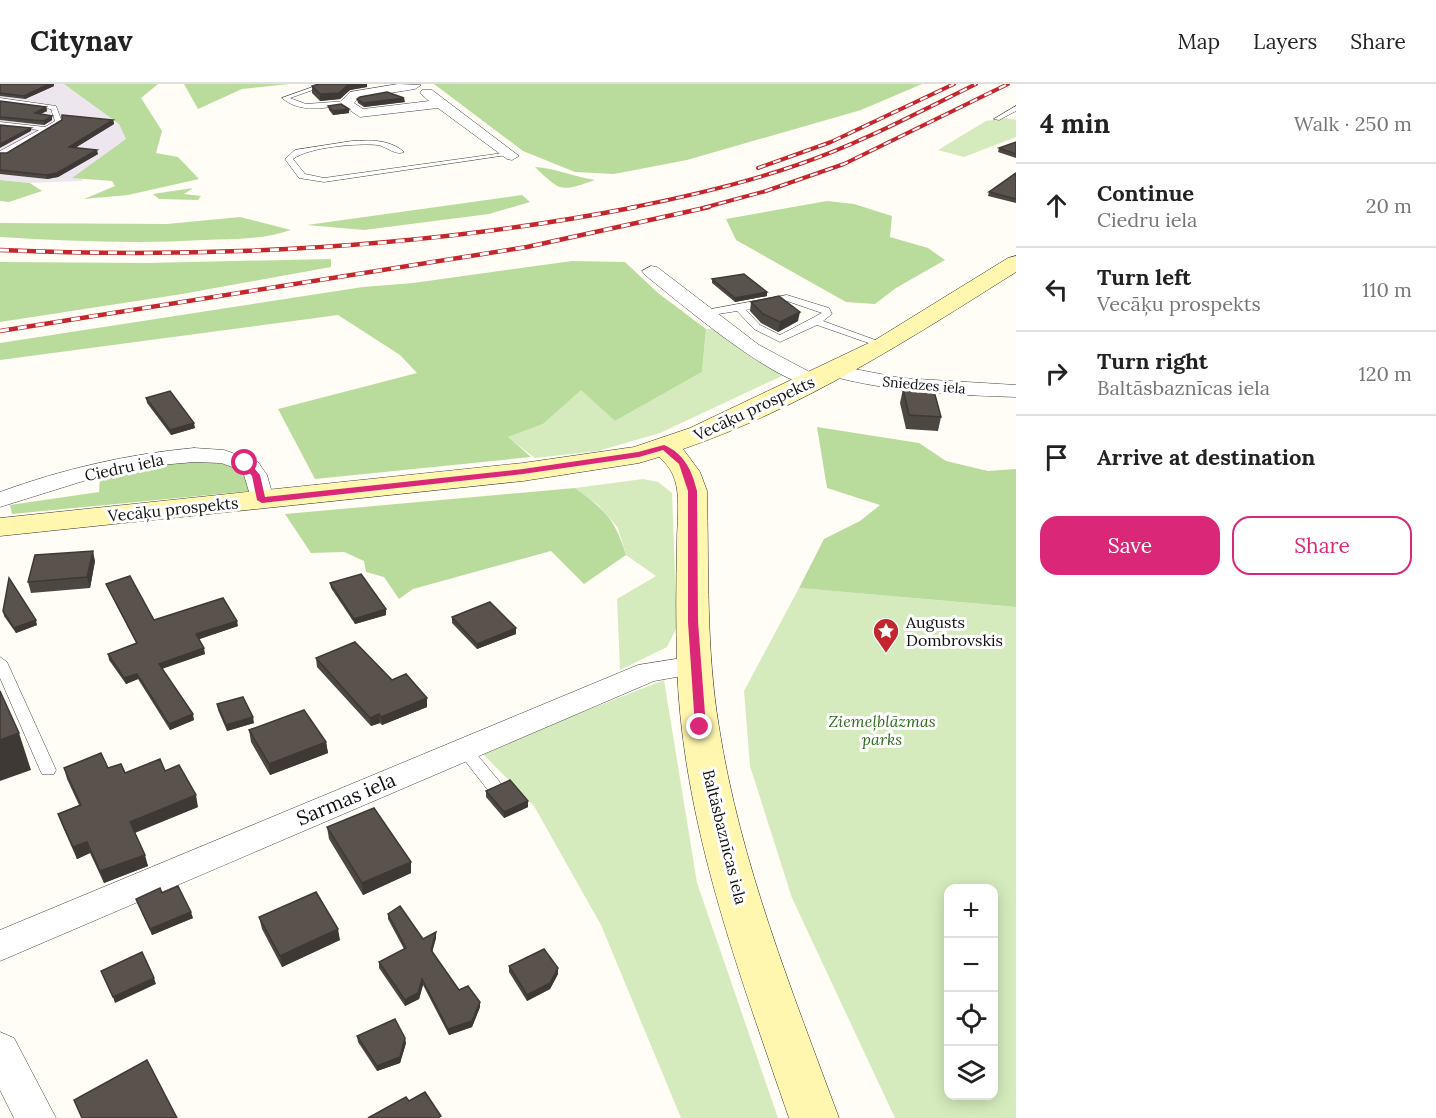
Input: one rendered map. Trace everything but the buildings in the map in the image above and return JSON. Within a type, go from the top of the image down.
[{"type":"main road","name":"Vecāķu prospekts","points":[[0,527],[523,472],[639,455],[753,410],[884,345],[1016,263]]},
{"type":"main road","name":"Baltāsbaznīcas iela","points":[[664,447],[682,462],[688,472],[692,491],[695,665],[700,727],[730,867],[813,1118]]},
{"type":"street","points":[[442,103],[360,113],[346,103],[355,94],[415,85],[442,103],[511,155]]},
{"type":"street","name":"Sniedzes iela","points":[[651,271],[752,349],[823,376],[896,384],[1016,391]]},
{"type":"street","name":"Ciedru iela","points":[[0,500],[23,491],[130,462],[182,456],[211,457],[245,463],[256,475],[262,500]]},
{"type":"street","name":"Sarmas iela","points":[[0,946],[648,672],[678,665],[695,665]]},
{"type":"street","points":[[0,1050],[35,1118]]},
{"type":"lane","points":[[327,84],[285,98],[293,105],[305,106],[346,103]]},
{"type":"lane","points":[[0,100],[54,107],[59,122],[4,153],[0,153]]},
{"type":"lane","points":[[997,119],[1016,108]]},
{"type":"lane","points":[[0,124],[46,129]]},
{"type":"lane","points":[[399,152],[392,145],[367,143],[298,152],[290,159],[302,176],[324,180],[511,155]]},
{"type":"lane","points":[[706,314],[740,308],[795,299],[826,310],[827,314],[816,322],[780,339],[765,333],[746,318],[740,308]]},
{"type":"lane","points":[[816,322],[884,345]]},
{"type":"lane","points":[[0,662],[48,770]]},
{"type":"lane","points":[[464,748],[493,785]]},
{"type":"shaded area","points":[[0,84],[64,84],[119,124],[126,139],[81,181],[30,183],[0,180]]},
{"type":"green space","points":[[64,84],[158,84],[141,98],[162,131],[156,153],[178,157],[199,179],[128,195],[84,199],[115,186],[112,181],[72,178],[126,139],[119,124]]},
{"type":"green space","points":[[184,84],[289,84],[242,89],[198,109]]},
{"type":"green space","points":[[434,84],[922,84],[861,110],[687,160],[614,174],[575,172],[523,151]]},
{"type":"green space","points":[[1005,118],[1016,120],[1016,137],[964,157],[938,150],[986,121]]},
{"type":"green space","points":[[535,167],[595,180],[575,187],[562,187],[550,181]]},
{"type":"green space","points":[[0,180],[30,183],[42,191],[9,202],[0,201]]},
{"type":"green space","points":[[193,188],[184,194],[201,196],[198,200],[159,199],[153,194]]},
{"type":"green space","points":[[522,195],[530,202],[489,214],[364,230],[307,225]]},
{"type":"green space","points":[[827,201],[854,204],[892,216],[890,237],[928,248],[945,260],[896,288],[875,304],[846,302],[736,240],[726,219]]},
{"type":"green space","points":[[240,217],[291,230],[269,236],[248,238],[153,242],[0,237],[0,223],[167,224]]},
{"type":"green space","points":[[331,259],[331,267],[182,294],[0,322],[0,262],[146,263]]},
{"type":"green space","points":[[572,261],[625,262],[658,293],[706,329],[702,372],[615,421],[581,390],[543,424],[508,437],[531,457],[315,479],[278,409],[417,373],[400,355],[338,315],[0,360],[0,343],[363,287],[413,283]]},
{"type":"green space","points":[[706,329],[712,329],[784,375],[660,433],[598,451],[535,458],[507,437],[543,424],[581,389],[615,421],[702,372]]},
{"type":"green space","points":[[817,427],[919,443],[946,461],[988,471],[1016,469],[1016,607],[799,588],[824,539],[860,521],[880,505],[827,488]]},
{"type":"green space","points":[[175,460],[219,463],[246,471],[250,491],[12,514],[10,505],[99,492],[100,477]]},
{"type":"green space","points":[[643,479],[658,482],[672,493],[677,627],[667,647],[620,670],[617,599],[656,576],[626,555],[618,528],[598,505],[575,488]]},
{"type":"green space","points":[[575,488],[608,516],[618,532],[626,555],[584,584],[551,551],[413,589],[399,599],[384,577],[366,572],[364,561],[344,552],[311,553],[285,514]]},
{"type":"green space","name":"Ziemeļblāzmas parks","points":[[799,588],[1016,607],[1016,1118],[895,1118],[792,898],[750,766],[744,691]]},
{"type":"green space","points":[[664,680],[697,883],[778,1118],[681,1118],[601,925],[534,806],[481,752]]},
{"type":"railway","points":[[758,168],[831,142],[954,84]]},
{"type":"railway","points":[[629,208],[713,190],[820,157],[910,117],[976,84]]},
{"type":"railway","points":[[703,208],[766,191],[844,164],[1008,84]]},
{"type":"railway","points":[[0,250],[160,253],[320,247],[478,232],[636,207]]},
{"type":"railway","points":[[0,331],[527,247],[709,207]]},
{"type":"place","name":"Augusts Dombrovskis","points":[[886,654]]},
{"type":"route","points":[[245,463],[256,475],[262,500],[523,472],[639,455],[664,447],[682,462],[688,472],[692,491],[693,622],[700,727]]}]
